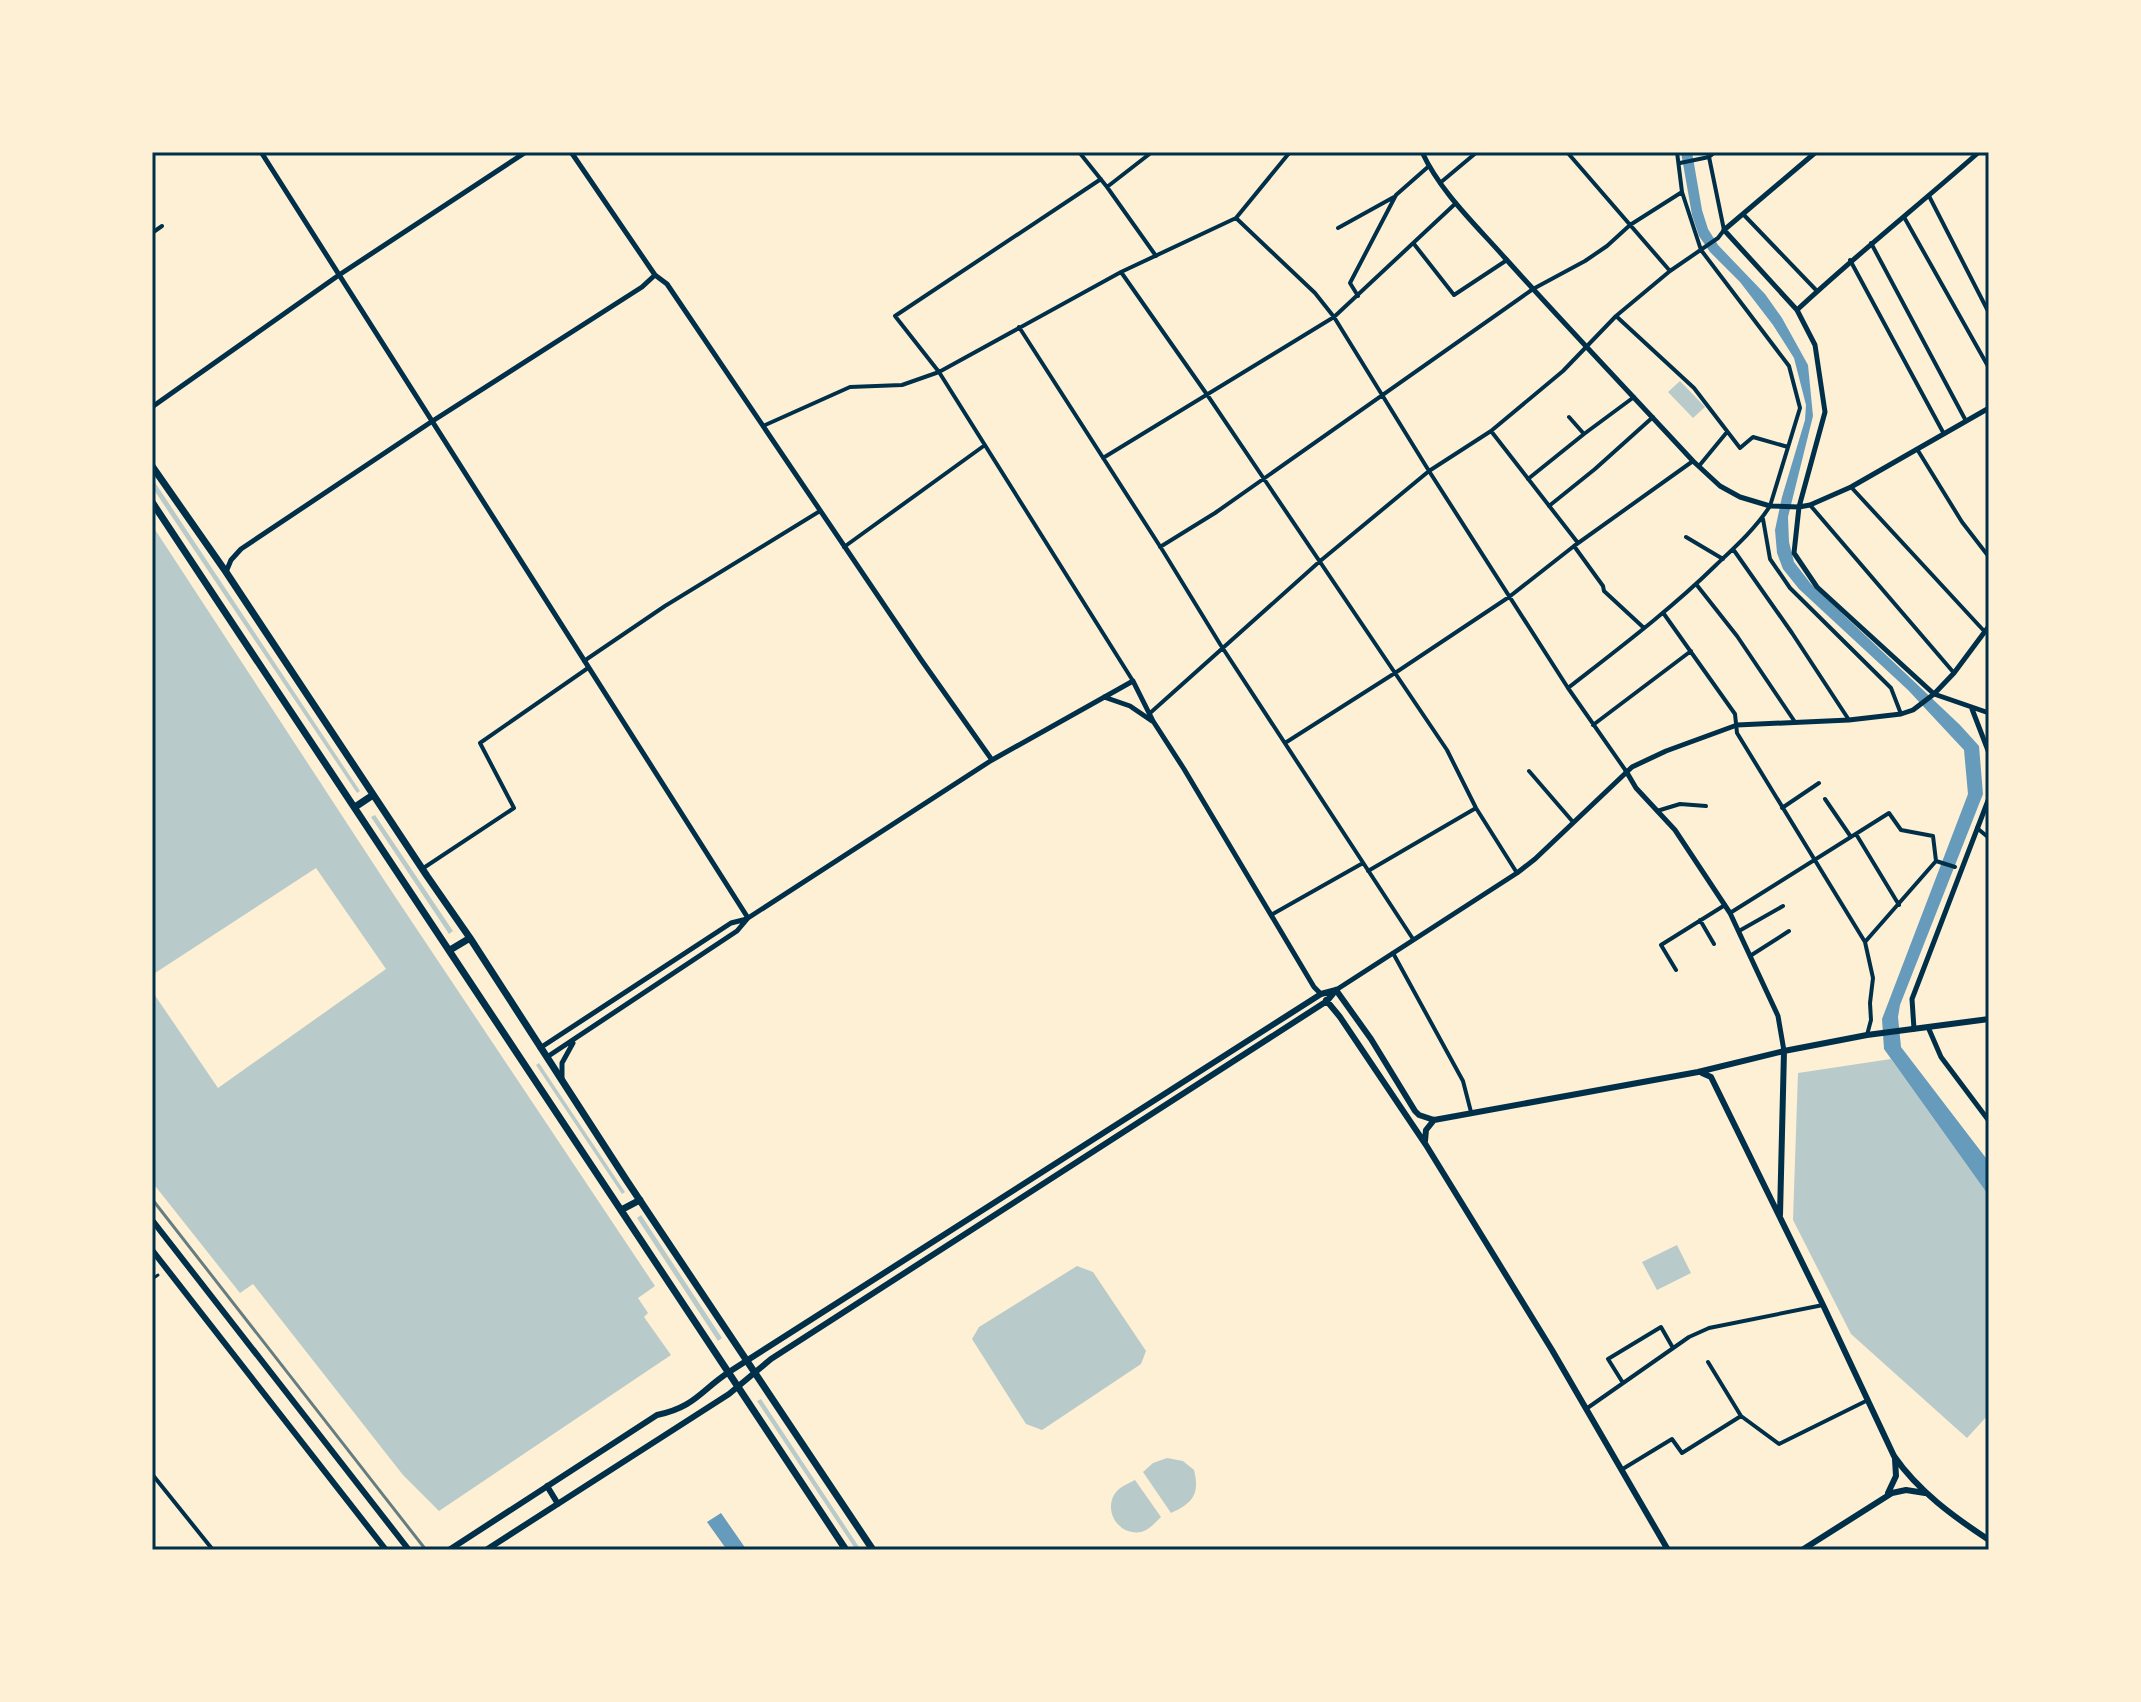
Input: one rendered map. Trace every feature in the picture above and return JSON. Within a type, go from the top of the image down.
[{"type":"main road","points":[[152,466],[470,938],[748,1360],[769,1397],[873,1550]]},
{"type":"main road","points":[[152,502],[846,1550]]},
{"type":"main road","points":[[355,807],[373,795]]},
{"type":"main road","points":[[450,950],[470,938]]},
{"type":"main road","points":[[449,1550],[657,1415],[687,1405],[729,1372],[1321,994],[1336,990]]},
{"type":"main road","points":[[486,1550],[739,1387],[771,1359],[1327,1001],[1336,990]]},
{"type":"main road","points":[[1336,990],[1415,1111],[1434,1120],[1698,1072],[1867,1035],[1989,1019]]},
{"type":"main road","points":[[1321,994],[1340,1017],[1426,1145],[1552,1350],[1668,1550]]},
{"type":"main road","points":[[1780,1219],[1784,1051]]},
{"type":"main road","points":[[1698,1072],[1711,1077],[1894,1456],[1927,1494],[1989,1540]]},
{"type":"main road","points":[[1426,1145],[1426,1130],[1434,1120]]},
{"type":"main road","points":[[621,1210],[640,1200]]},
{"type":"main road","points":[[152,1220],[409,1550]]},
{"type":"main road","points":[[152,1250],[386,1550]]},
{"type":"main road","points":[[892,1268],[898,1278]]},
{"type":"main road","points":[[1885,1496],[1896,1476],[1894,1456]]},
{"type":"main road","points":[[547,1486],[558,1504]]},
{"type":"main road","points":[[1802,1550],[1885,1496],[1906,1490],[1927,1494]]},
{"type":"street","points":[[261,152],[748,918]]},
{"type":"street","points":[[152,407],[339,275],[526,152]]},
{"type":"street","points":[[571,152],[655,275],[667,284],[992,760]]},
{"type":"street","points":[[1079,152],[1156,256]]},
{"type":"street","points":[[1107,187],[1152,152]]},
{"type":"street","points":[[763,426],[850,387],[902,385],[939,372],[1121,272],[1236,218],[1290,152]]},
{"type":"street","points":[[1422,152],[1456,203],[1533,289],[1696,464],[1720,486],[1740,497],[1770,506],[1810,505],[1851,487],[1989,408]]},
{"type":"street","points":[[1440,183],[1477,152]]},
{"type":"street","points":[[1567,152],[1670,271]]},
{"type":"street","points":[[1568,688],[1663,613],[1763,518],[1770,506],[1800,408],[1789,366],[1703,249],[1682,192],[1677,152]]},
{"type":"street","points":[[1680,163],[1715,152]]},
{"type":"street","points":[[1149,714],[1319,562],[1429,471],[1491,431],[1551,381],[1616,316],[1670,271],[1718,238],[1816,152]]},
{"type":"street","points":[[1797,310],[1850,260],[1979,152]]},
{"type":"street","points":[[1708,155],[1724,230],[1797,310],[1815,345],[1825,412],[1796,507],[1794,553],[1817,587],[1934,694],[1989,713]]},
{"type":"street","points":[[1338,228],[1396,195],[1429,166]]},
{"type":"street","points":[[1101,179],[895,316],[939,372],[985,445],[1133,681],[1153,721],[1321,994]]},
{"type":"street","points":[[1160,547],[1215,513],[1533,289],[1585,261],[1630,225],[1682,192]]},
{"type":"street","points":[[1358,296],[1350,283],[1396,195]]},
{"type":"street","points":[[1929,196],[1989,313]]},
{"type":"street","points":[[1103,458],[1334,317],[1456,203]]},
{"type":"street","points":[[1743,214],[1817,291]]},
{"type":"street","points":[[1904,217],[1989,368]]},
{"type":"street","points":[[1236,218],[1315,293],[1334,317],[1568,688],[1636,788],[1675,830],[1725,905],[1778,1016],[1784,1051]]},
{"type":"street","points":[[152,233],[162,226]]},
{"type":"street","points":[[1871,243],[1967,421]]},
{"type":"street","points":[[1414,244],[1454,295],[1507,260]]},
{"type":"street","points":[[1850,260],[1944,434]]},
{"type":"street","points":[[1121,272],[1447,750],[1476,808],[1517,873]]},
{"type":"street","points":[[226,572],[241,549],[642,287],[655,275]]},
{"type":"street","points":[[1616,316],[1694,388],[1740,448],[1753,437],[1788,447]]},
{"type":"street","points":[[1019,327],[1223,649],[1413,939]]},
{"type":"street","points":[[1528,479],[1634,397]]},
{"type":"street","points":[[1569,417],[1584,434]]},
{"type":"street","points":[[1549,506],[1653,417]]},
{"type":"street","points":[[1491,431],[1549,506],[1604,591],[1644,628]]},
{"type":"street","points":[[1285,743],[1509,597],[1576,545],[1696,464],[1727,432]]},
{"type":"street","points":[[844,547],[985,445]]},
{"type":"street","points":[[1917,449],[1962,522],[1989,557]]},
{"type":"street","points":[[1336,990],[1517,873],[1626,771],[1666,751],[1737,725],[1849,720],[1901,714],[1913,710],[1934,694],[1987,629],[1851,487]]},
{"type":"street","points":[[1810,505],[1954,673]]},
{"type":"street","points":[[584,661],[665,606],[820,511]]},
{"type":"street","points":[[1763,518],[1770,559],[1790,588],[1891,688],[1901,714]]},
{"type":"street","points":[[1686,537],[1723,559]]},
{"type":"street","points":[[1733,549],[1849,720]]},
{"type":"street","points":[[1696,584],[1737,636],[1795,722]]},
{"type":"street","points":[[1663,613],[1735,714],[1737,733],[1865,942],[1873,978],[1871,1020],[1867,1035]]},
{"type":"street","points":[[1593,725],[1691,651]]},
{"type":"street","points":[[422,869],[514,808],[480,743],[588,668]]},
{"type":"street","points":[[540,1048],[731,923],[748,918],[992,760],[1133,681]]},
{"type":"street","points":[[1103,697],[1130,706],[1153,721]]},
{"type":"street","points":[[1972,708],[1989,753]]},
{"type":"street","points":[[1529,771],[1573,822]]},
{"type":"street","points":[[1782,808],[1819,783]]},
{"type":"street","points":[[1914,1029],[1912,999],[1989,798]]},
{"type":"street","points":[[1825,799],[1899,905]]},
{"type":"street","points":[[1657,811],[1680,804],[1706,806]]},
{"type":"street","points":[[1368,871],[1476,808]]},
{"type":"street","points":[[1730,913],[1889,813],[1901,830],[1933,836],[1939,862]]},
{"type":"street","points":[[1977,828],[1989,838]]},
{"type":"street","points":[[1939,862],[1955,867]]},
{"type":"street","points":[[1865,942],[1939,862]]},
{"type":"street","points":[[1270,915],[1363,863]]},
{"type":"street","points":[[1676,970],[1661,945],[1725,905]]},
{"type":"street","points":[[1739,931],[1783,906]]},
{"type":"street","points":[[547,1057],[737,931],[748,918]]},
{"type":"street","points":[[1700,920],[1714,944]]},
{"type":"street","points":[[1750,956],[1789,931]]},
{"type":"street","points":[[1393,953],[1463,1081],[1471,1112]]},
{"type":"street","points":[[1928,1027],[1941,1057],[1989,1121]]},
{"type":"street","points":[[562,1081],[562,1063],[576,1039]]},
{"type":"street","points":[[152,1279],[158,1275]]},
{"type":"street","points":[[1586,1409],[1689,1337],[1709,1328],[1823,1305]]},
{"type":"street","points":[[1623,1383],[1608,1359],[1661,1327],[1673,1348]]},
{"type":"street","points":[[1708,1362],[1741,1416],[1779,1444],[1868,1400]]},
{"type":"street","points":[[1621,1470],[1672,1439],[1682,1453],[1741,1416]]},
{"type":"street","points":[[152,1474],[213,1550]]},
{"type":"shaded area","points":[[1680,381],[1705,407],[1693,418],[1668,392]]},
{"type":"shaded area","points":[[152,478],[360,791],[357,793],[152,487]]},
{"type":"shaded area","points":[[152,525],[655,1286],[638,1298],[648,1313],[644,1317],[671,1355],[439,1511],[403,1475],[253,1284],[240,1293],[152,1182],[152,991],[218,1088],[386,969],[316,868],[152,975]]},
{"type":"shaded area","points":[[375,815],[453,931],[449,934],[371,817]]},
{"type":"shaded area","points":[[1891,1059],[1989,1196],[1989,1414],[1967,1438],[1851,1334],[1793,1220],[1798,1073]]},
{"type":"shaded area","points":[[539,1063],[625,1192],[622,1194],[536,1065]]},
{"type":"shaded area","points":[[641,1215],[722,1338],[718,1341],[637,1218]]},
{"type":"shaded area","points":[[1677,1245],[1691,1273],[1657,1290],[1642,1262]]},
{"type":"shaded area","points":[[1077,1266],[1093,1272],[1146,1351],[1141,1364],[1042,1430],[1026,1424],[972,1339],[979,1327]]},
{"type":"shaded area","points":[[761,1399],[861,1550],[856,1550],[757,1401]]},
{"type":"shaded area","points":[[1167,1458],[1183,1461],[1194,1470],[1196,1478],[1193,1497],[1171,1513],[1143,1472],[1153,1463]]},
{"type":"shaded area","points":[[1135,1480],[1161,1517],[1141,1532],[1121,1527],[1111,1509],[1116,1492]]},
{"type":"water","points":[[1681,152],[1692,152],[1708,229],[1718,245],[1765,294],[1808,365],[1813,416],[1788,517],[1794,562],[1811,584],[1979,746],[1983,794],[1900,1005],[1898,1017],[1901,1047],[1989,1162],[1989,1196],[1884,1049],[1882,1019],[1968,794],[1964,750],[1908,690],[1799,589],[1783,569],[1777,553],[1775,530],[1805,420],[1806,405],[1794,358],[1740,282],[1710,252],[1699,236],[1692,215]]},
{"type":"water","points":[[721,1513],[745,1550],[727,1550],[707,1522]]},
{"type":"railway","points":[[152,1199],[426,1550]]}]
